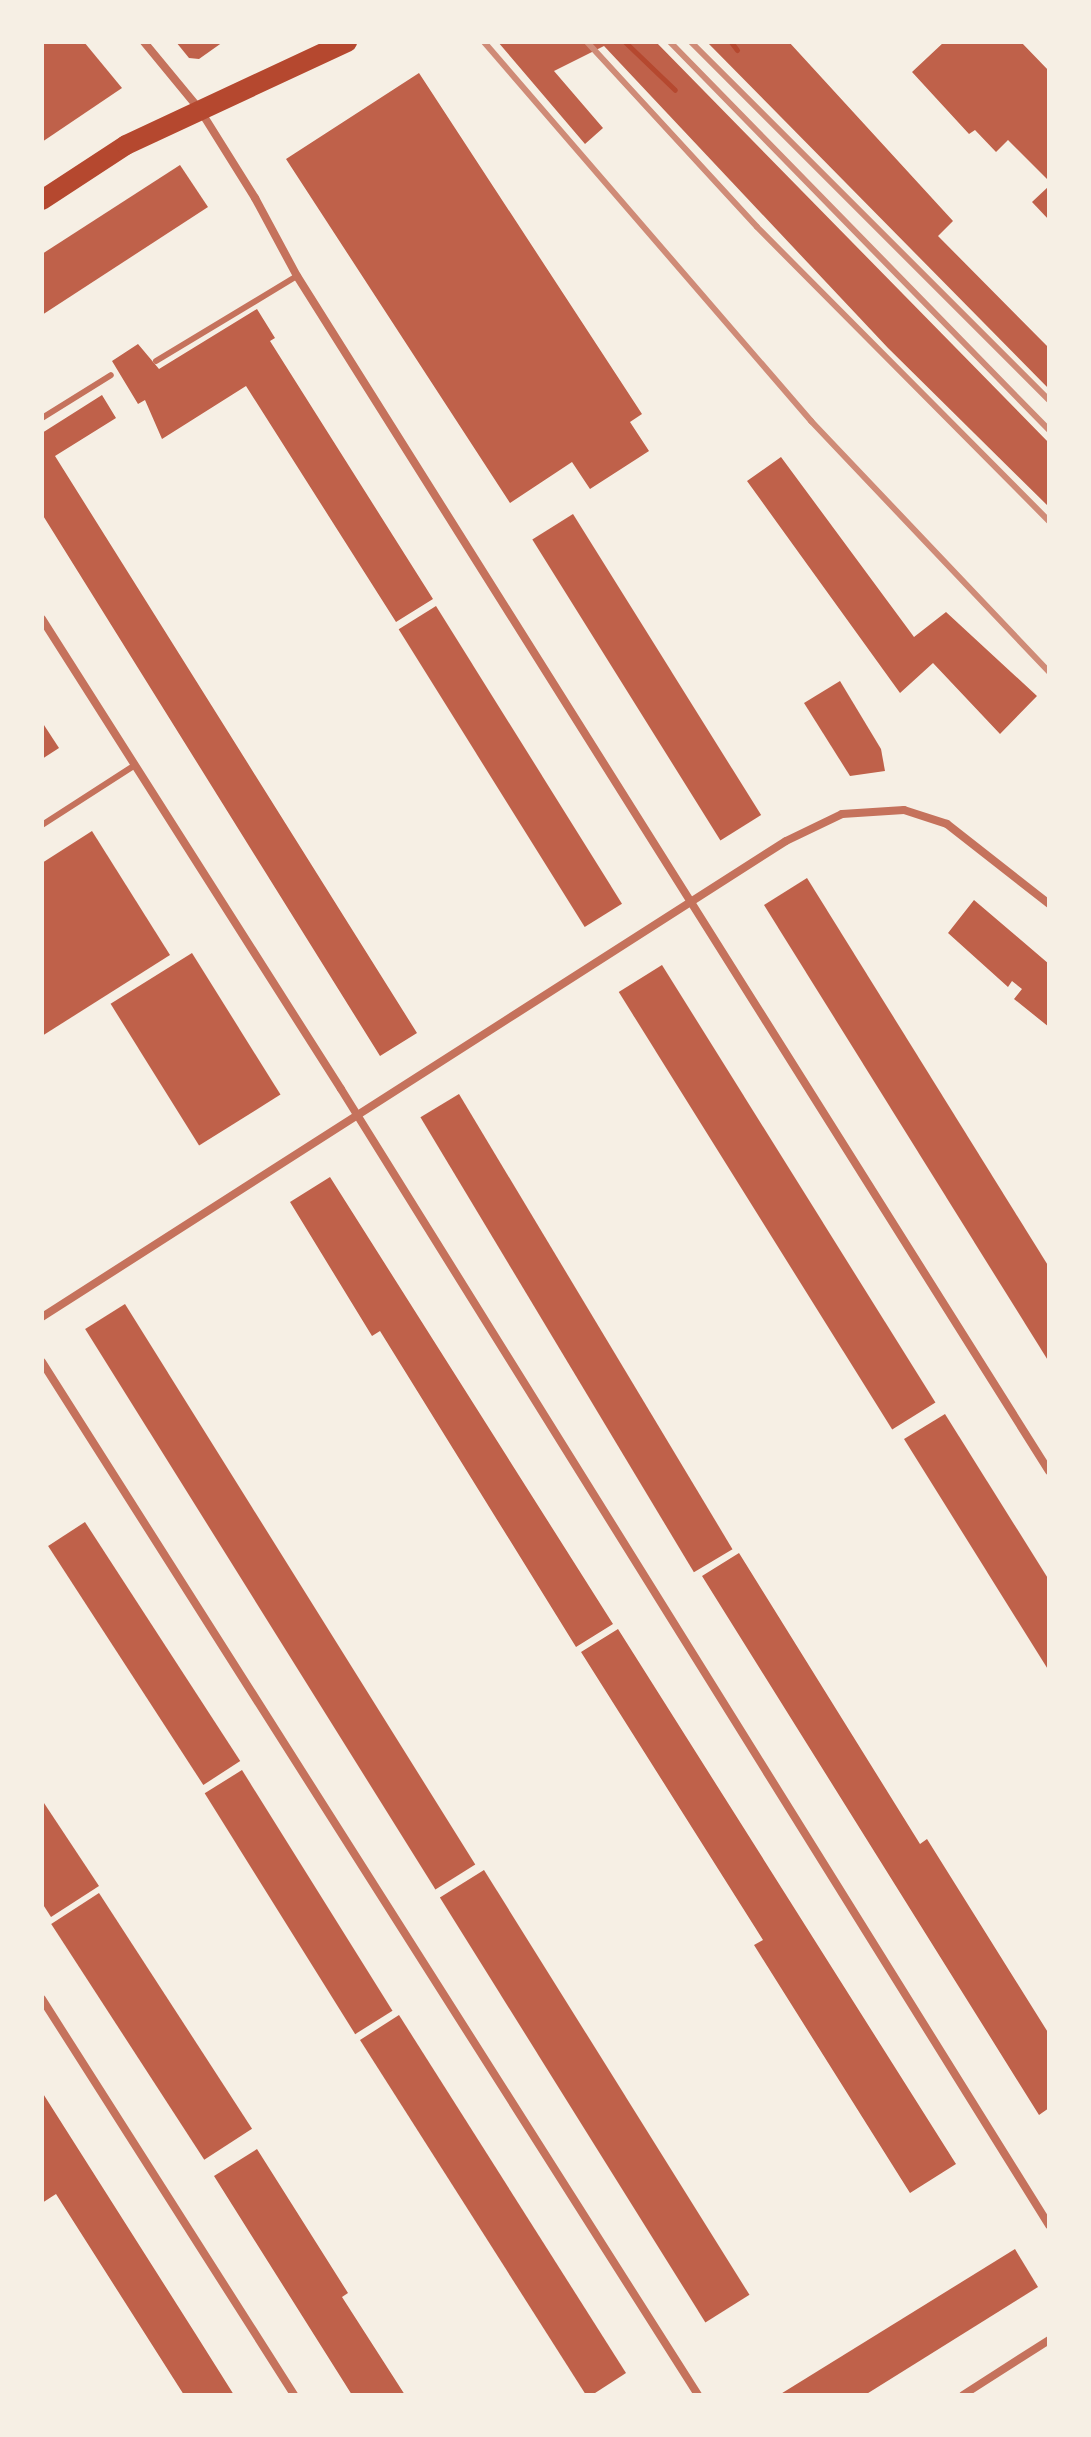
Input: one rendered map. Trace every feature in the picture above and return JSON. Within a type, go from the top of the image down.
[{"type":"main road","points":[[42,200],[126,145],[347,42]]},
{"type":"street","points":[[144,42],[200,110],[297,276],[1049,1471]]},
{"type":"street","points":[[42,619],[356,1115],[1049,2225]]},
{"type":"street","points":[[42,1317],[786,841],[842,814],[904,810],[947,824],[1049,904]]},
{"type":"street","points":[[42,1362],[698,2395]]},
{"type":"street","points":[[42,1999],[294,2395]]},
{"type":"street","points":[[963,2395],[1049,2340]]},
{"type":"lane","points":[[156,361],[297,276]]},
{"type":"lane","points":[[42,418],[111,375]]},
{"type":"lane","points":[[42,825],[135,765]]},
{"type":"path","points":[[625,42],[675,90]]},
{"type":"path","points":[[731,42],[737,50]]},
{"type":"building","points":[[42,42],[84,42],[122,88],[42,142]]},
{"type":"building","points":[[176,42],[223,42],[199,59],[189,58]]},
{"type":"building","points":[[498,42],[656,42],[1049,443],[1049,507],[888,348],[604,46],[554,71],[603,128],[585,144]]},
{"type":"building","points":[[707,42],[789,42],[953,221],[938,236],[1049,348],[1049,389]]},
{"type":"building","points":[[944,42],[1021,42],[1049,71],[1049,181],[1008,140],[996,152],[975,130],[969,134],[912,72]]},
{"type":"building","points":[[419,73],[642,414],[630,422],[649,451],[590,489],[572,462],[510,503],[286,159]]},
{"type":"building","points":[[180,165],[208,207],[42,315],[42,254]]},
{"type":"building","points":[[1049,186],[1049,220],[1032,202]]},
{"type":"building","points":[[257,309],[275,338],[270,341],[433,599],[396,622],[246,386],[162,439],[145,400],[138,404],[112,361],[138,344],[159,369]]},
{"type":"building","points":[[102,395],[116,418],[55,456],[417,1033],[380,1056],[42,514],[42,433]]},
{"type":"building","points":[[781,457],[914,637],[946,612],[1037,696],[1000,734],[933,663],[900,693],[747,481]]},
{"type":"building","points":[[573,514],[761,815],[720,840],[532,539]]},
{"type":"building","points":[[436,606],[622,904],[585,927],[399,629]]},
{"type":"building","points":[[840,681],[881,749],[885,771],[850,776],[804,703]]},
{"type":"building","points":[[42,722],[59,748],[42,759]]},
{"type":"building","points":[[92,831],[170,955],[42,1036],[42,863]]},
{"type":"building","points":[[807,878],[1049,1267],[1049,1362],[764,905]]},
{"type":"building","points":[[974,900],[1049,964],[1049,1027],[1014,999],[1022,989],[1012,981],[1008,987],[948,933]]},
{"type":"building","points":[[192,953],[280,1095],[199,1145],[111,1004]]},
{"type":"building","points":[[662,965],[935,1403],[892,1430],[619,992]]},
{"type":"building","points":[[459,1094],[732,1549],[694,1572],[420,1117]]},
{"type":"building","points":[[330,1177],[613,1624],[576,1647],[380,1331],[372,1336],[290,1202]]},
{"type":"building","points":[[125,1304],[475,1865],[435,1889],[85,1329]]},
{"type":"building","points":[[945,1414],[1049,1580],[1049,1671],[904,1439]]},
{"type":"building","points":[[85,1522],[240,1761],[203,1785],[48,1546]]},
{"type":"building","points":[[739,1553],[920,1844],[927,1839],[1049,2034],[1049,2108],[1039,2115],[702,1576]]},
{"type":"building","points":[[618,1629],[956,2164],[910,2193],[754,1945],[763,1940],[581,1652]]},
{"type":"building","points":[[242,1770],[392,2011],[355,2034],[205,1793]]},
{"type":"building","points":[[42,1800],[99,1886],[51,1917],[42,1903]]},
{"type":"building","points":[[484,1870],[749,2295],[705,2322],[440,1898]]},
{"type":"building","points":[[99,1893],[252,2129],[204,2160],[51,1924]]},
{"type":"building","points":[[399,2015],[626,2373],[592,2395],[586,2395],[360,2040]]},
{"type":"building","points":[[42,2092],[234,2395],[184,2395],[56,2194],[42,2203]]},
{"type":"building","points":[[257,2149],[348,2293],[342,2297],[405,2395],[352,2395],[214,2176]]},
{"type":"building","points":[[1015,2249],[1038,2287],[865,2395],[779,2395]]},
{"type":"railway","points":[[484,42],[811,421],[1049,672]]},
{"type":"railway","points":[[587,42],[757,227],[1049,521]]},
{"type":"railway","points":[[670,42],[1049,430]]},
{"type":"railway","points":[[691,42],[1049,400]]}]
